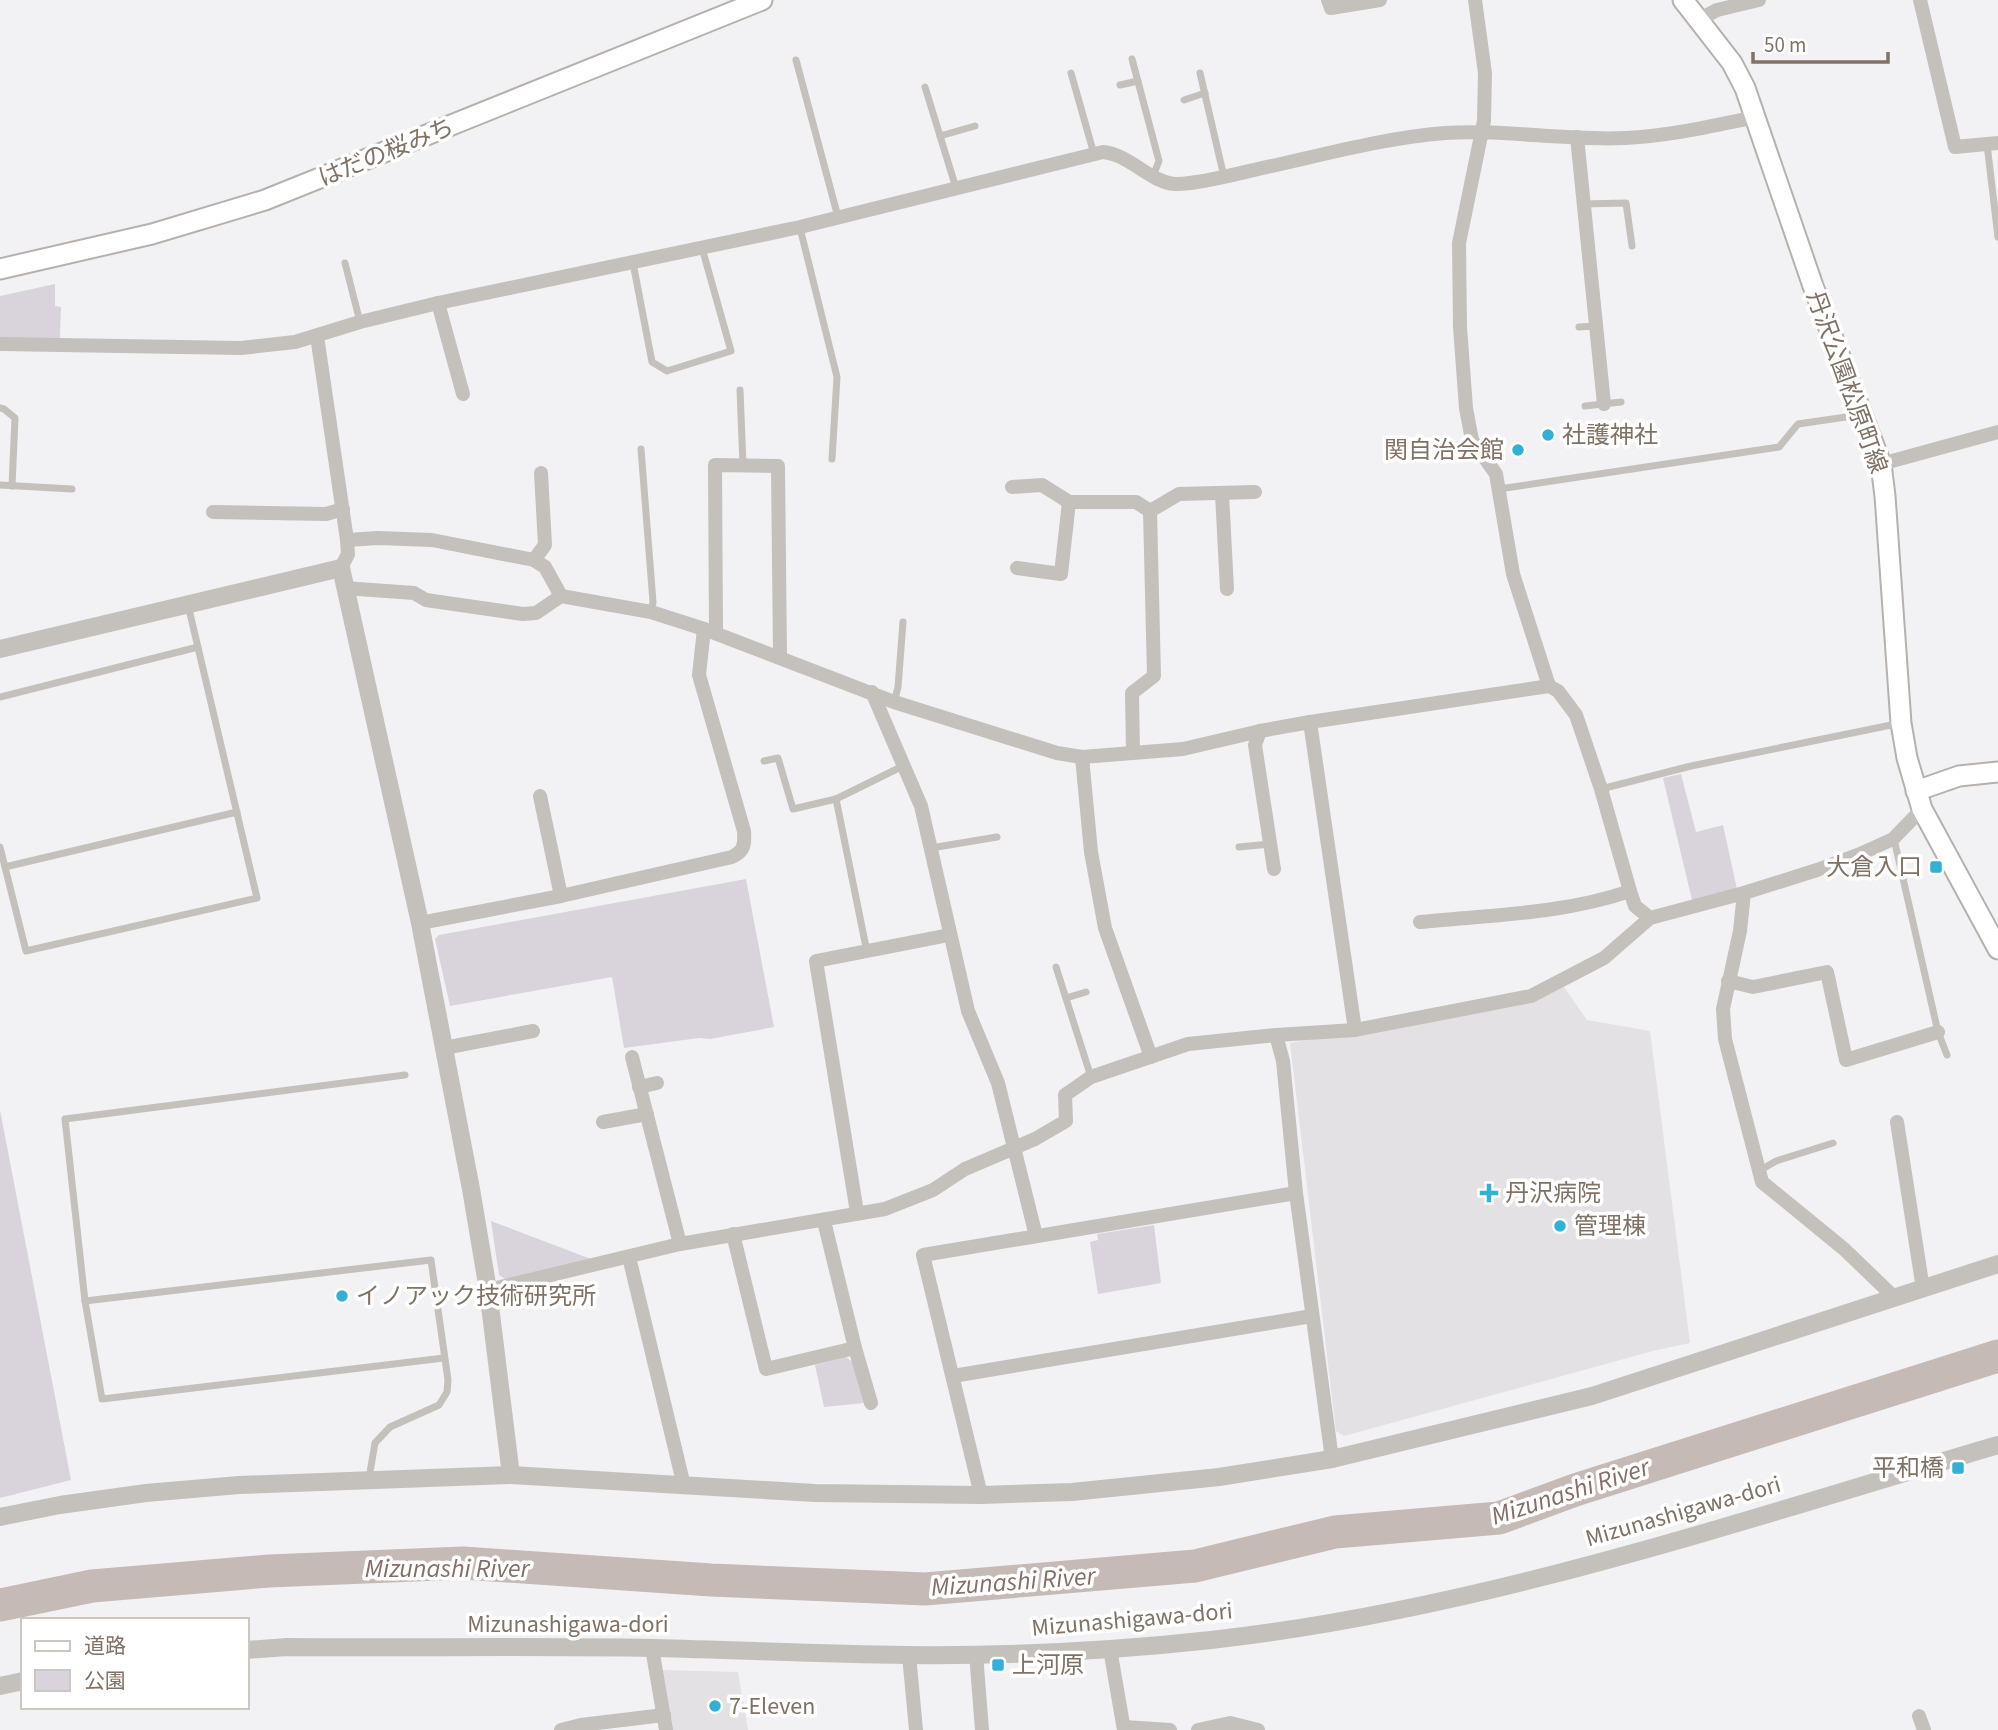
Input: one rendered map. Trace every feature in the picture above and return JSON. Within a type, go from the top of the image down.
[{"type":"main road","name":"はだの桜みち","points":[[0,269],[152,234],[265,200],[762,0]]},
{"type":"main road","name":"丹沢公園松原町線","points":[[1684,0],[1710,10],[1756,117],[1813,286],[1881,464],[1901,723],[1919,800],[1998,948]]},
{"type":"main road","points":[[1919,800],[1959,776],[1998,772]]},
{"type":"street","points":[[1328,0],[1331,8],[1380,0]]},
{"type":"street","points":[[1475,0],[1485,73],[1484,121],[1459,243],[1460,327],[1466,408],[1472,440],[1496,474],[1513,573],[1549,686]]},
{"type":"street","points":[[1710,10],[1759,0]]},
{"type":"street","points":[[1920,0],[1955,147],[1992,144]]},
{"type":"street","points":[[0,344],[242,348],[295,342],[360,321],[800,227],[1103,152],[1123,156],[1153,176],[1174,184],[1224,177],[1362,147],[1444,133],[1626,138],[1695,129],[1756,117]]},
{"type":"street","points":[[1577,137],[1604,404]]},
{"type":"street","points":[[438,303],[463,394]]},
{"type":"street","points":[[317,336],[347,540],[348,554],[341,568],[344,587],[420,923],[471,1189],[488,1290],[512,1475]]},
{"type":"street","points":[[1881,464],[1998,432]]},
{"type":"street","points":[[420,923],[561,895],[732,857],[741,852],[745,844],[744,831],[699,676],[710,631],[715,465],[778,466],[780,656]]},
{"type":"street","points":[[534,560],[545,545],[541,473]]},
{"type":"street","points":[[1012,487],[1042,485],[1069,502],[1136,502],[1150,511]]},
{"type":"street","points":[[1150,511],[1179,494],[1255,492]]},
{"type":"street","points":[[1222,494],[1227,589]]},
{"type":"street","points":[[1017,568],[1061,574],[1069,502]]},
{"type":"street","points":[[213,512],[326,514],[343,509]]},
{"type":"street","points":[[1133,752],[1132,693],[1154,676],[1150,511]]},
{"type":"street","points":[[347,540],[432,540],[534,560],[545,567],[561,596]]},
{"type":"street","points":[[0,649],[341,568]]},
{"type":"street","points":[[344,587],[414,593],[426,600],[523,614],[536,613],[561,596],[651,612],[780,656],[894,702],[1057,753],[1082,757],[1183,749],[1310,722],[1549,686],[1558,691],[1576,715],[1635,906],[1650,918]]},
{"type":"street","points":[[872,692],[921,806],[968,1011],[998,1083],[1036,1236]]},
{"type":"street","points":[[1310,722],[1355,1030]]},
{"type":"street","points":[[1260,731],[1255,746],[1274,869]]},
{"type":"street","points":[[1082,757],[1091,852],[1105,928],[1151,1057]]},
{"type":"street","points":[[541,796],[561,895]]},
{"type":"street","points":[[488,1290],[680,1244],[885,1209],[933,1190],[965,1169],[1035,1139],[1066,1121],[1065,1095],[1091,1077],[1188,1044],[1355,1030],[1531,996],[1604,958],[1650,918],[1816,870],[1894,839],[1919,800]]},
{"type":"street","points":[[1420,922],[1526,912],[1608,899],[1630,891]]},
{"type":"street","points":[[1744,893],[1740,931],[1723,1009],[1725,1039],[1762,1182],[1844,1249],[1895,1298]]},
{"type":"street","points":[[857,1212],[816,961],[949,935]]},
{"type":"street","points":[[1728,981],[1753,987],[1827,972],[1846,1060],[1938,1032]]},
{"type":"street","points":[[444,1048],[533,1031]]},
{"type":"street","points":[[1276,1035],[1283,1061],[1296,1193],[1332,1459]]},
{"type":"street","points":[[632,1057],[680,1244]]},
{"type":"street","points":[[639,1087],[657,1083]]},
{"type":"street","points":[[603,1122],[647,1114]]},
{"type":"street","points":[[1897,1122],[1911,1159],[1923,1289]]},
{"type":"street","points":[[981,1495],[923,1255],[1296,1193]]},
{"type":"street","points":[[824,1221],[871,1403]]},
{"type":"street","points":[[733,1234],[766,1369],[855,1349]]},
{"type":"street","points":[[629,1257],[684,1486]]},
{"type":"street","points":[[0,1517],[60,1505],[146,1493],[239,1485],[512,1475],[815,1493],[981,1495],[1072,1492],[1219,1477],[1332,1459],[1592,1396],[1998,1264]]},
{"type":"street","points":[[953,1376],[1312,1316]]},
{"type":"street","name":"Mizunashigawa-dori","points":[[248,1650],[287,1647],[652,1648],[909,1655],[1110,1648],[1227,1637],[1364,1617],[1482,1592],[1614,1557],[1998,1445]]},
{"type":"street","points":[[652,1648],[666,1730]]},
{"type":"street","points":[[1110,1648],[1124,1729],[1170,1730]]},
{"type":"street","points":[[976,1654],[982,1730]]},
{"type":"street","points":[[909,1655],[916,1730]]},
{"type":"street","points":[[0,1686],[21,1681]]},
{"type":"street","points":[[561,1730],[664,1715]]},
{"type":"street","points":[[1200,1730],[1230,1723],[1258,1730]]},
{"type":"lane","points":[[1132,59],[1159,161],[1153,176]]},
{"type":"lane","points":[[796,60],[838,218]]},
{"type":"lane","points":[[1071,73],[1094,154]]},
{"type":"lane","points":[[1200,73],[1224,177]]},
{"type":"lane","points":[[1120,85],[1138,81]]},
{"type":"lane","points":[[925,87],[956,188]]},
{"type":"lane","points":[[1184,100],[1205,93]]},
{"type":"lane","points":[[940,136],[975,126]]},
{"type":"lane","points":[[1992,144],[1998,236]]},
{"type":"lane","points":[[1583,204],[1626,203],[1632,246]]},
{"type":"lane","points":[[800,227],[837,377],[832,459]]},
{"type":"lane","points":[[633,263],[652,362],[667,371],[731,351],[702,247]]},
{"type":"lane","points":[[345,263],[360,321]]},
{"type":"lane","points":[[1579,327],[1596,326]]},
{"type":"lane","points":[[740,390],[743,465]]},
{"type":"lane","points":[[1585,406],[1621,402]]},
{"type":"lane","points":[[0,408],[15,418],[12,486]]},
{"type":"lane","points":[[1499,489],[1779,447],[1798,424],[1861,415]]},
{"type":"lane","points":[[641,449],[653,602],[651,612]]},
{"type":"lane","points":[[0,485],[72,489]]},
{"type":"lane","points":[[0,846],[26,951],[257,898],[188,604]]},
{"type":"lane","points":[[894,702],[898,687],[903,622]]},
{"type":"lane","points":[[0,697],[198,647]]},
{"type":"lane","points":[[1601,789],[1691,766],[1901,723]]},
{"type":"lane","points":[[764,761],[778,758],[793,809],[836,799],[903,765]]},
{"type":"lane","points":[[836,799],[867,952]]},
{"type":"lane","points":[[5,867],[237,812]]},
{"type":"lane","points":[[930,848],[997,837]]},
{"type":"lane","points":[[1894,839],[1938,1032],[1947,1055]]},
{"type":"lane","points":[[1239,847],[1270,844]]},
{"type":"lane","points":[[1056,967],[1091,1077]]},
{"type":"lane","points":[[1066,998],[1086,992]]},
{"type":"lane","points":[[405,1075],[65,1119],[85,1301],[102,1399],[444,1358]]},
{"type":"lane","points":[[1759,1171],[1776,1161],[1833,1143]]},
{"type":"lane","points":[[85,1301],[431,1260],[448,1380],[447,1392],[439,1405],[390,1427],[375,1443],[368,1482]]},
{"type":"shaded area","name":"丹沢病院","points":[[1564,987],[1587,1020],[1650,1031],[1690,1343],[1344,1436],[1336,1431],[1290,1043],[1531,1003]]},
{"type":"shaded area","points":[[661,1670],[738,1672],[748,1730],[671,1730]]},
{"type":"green space","points":[[55,284],[55,306],[61,307],[60,338],[0,339],[0,296]]},
{"type":"green space","points":[[1681,774],[1696,832],[1723,825],[1737,889],[1692,900],[1663,778]]},
{"type":"green space","points":[[746,879],[774,1027],[710,1039],[699,1038],[624,1048],[612,977],[450,1006],[435,939],[439,935]]},
{"type":"green space","points":[[0,1110],[71,1480],[0,1498]]},
{"type":"green space","points":[[491,1221],[591,1259],[505,1279],[499,1275]]},
{"type":"green space","points":[[1154,1225],[1161,1283],[1098,1294],[1090,1242],[1098,1240],[1097,1234]]},
{"type":"green space","points":[[846,1357],[854,1363],[864,1403],[824,1407],[815,1365]]},
{"type":"waterway","name":"Mizunashi River","points":[[0,1605],[92,1586],[269,1571],[463,1563],[711,1580],[925,1589],[1195,1566],[1335,1532],[1499,1518],[1575,1490],[1998,1356]]},
{"type":"place","name":"社護神社","points":[[1548,435]]},
{"type":"place","name":"関自治会館","points":[[1518,450]]},
{"type":"place","name":"大倉入口","points":[[1936,867]]},
{"type":"place","name":"丹沢病院","points":[[1489,1193]]},
{"type":"place","name":"管理棟","points":[[1560,1226]]},
{"type":"place","name":"イノアック技術研究所","points":[[342,1296]]},
{"type":"place","name":"平和橋","points":[[1958,1468]]},
{"type":"place","name":"上河原","points":[[998,1665]]},
{"type":"place","name":"7-Eleven","points":[[715,1706]]}]
